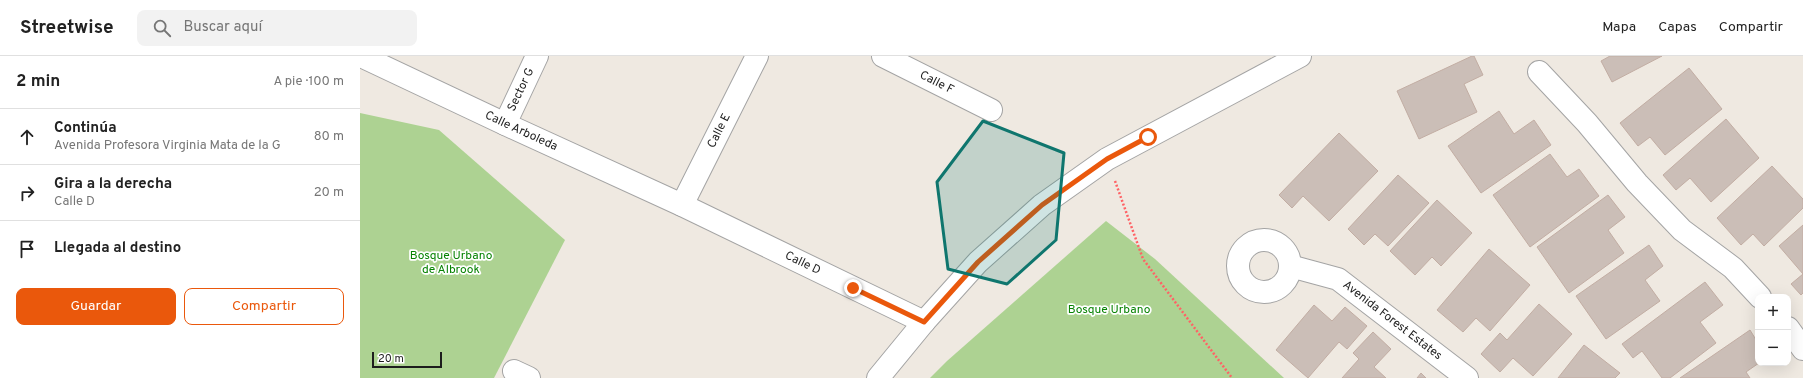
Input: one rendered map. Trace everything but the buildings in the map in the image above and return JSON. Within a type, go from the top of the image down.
[{"type":"street","name":"Calle Arboleda","points":[[361,56],[682,205]]},
{"type":"street","name":"Sector G","points":[[505,124],[537,56]]},
{"type":"street","name":"Calle E","points":[[682,205],[757,56]]},
{"type":"street","name":"Calle F","points":[[883,56],[991,110]]},
{"type":"street","points":[[878,378],[924,322],[984,257],[1042,205],[1107,159],[1300,56]]},
{"type":"street","points":[[1539,72],[1587,123],[1642,189],[1682,230],[1733,268],[1757,294]]},
{"type":"street","name":"Calle D","points":[[682,205],[924,322]]},
{"type":"street","name":"Avenida Forest Estates","points":[[1290,266],[1338,279],[1467,378]]},
{"type":"street","points":[[1789,330],[1803,349]]},
{"type":"path","points":[[1107,159],[1143,259],[1232,378]]},
{"type":"highlighted area","points":[[983,121],[1064,153],[1056,240],[1007,284],[948,269],[937,182]]},
{"type":"green space","name":"Bosque Urbano de Albrook","points":[[360,113],[439,130],[565,240],[494,378],[360,378]]},
{"type":"green space","name":"Bosque Urbano","points":[[1106,221],[1155,259],[1284,378],[930,378],[947,361]]},
{"type":"route","points":[[853,288],[924,322],[978,262],[1042,205],[1107,159],[1148,137]]}]
